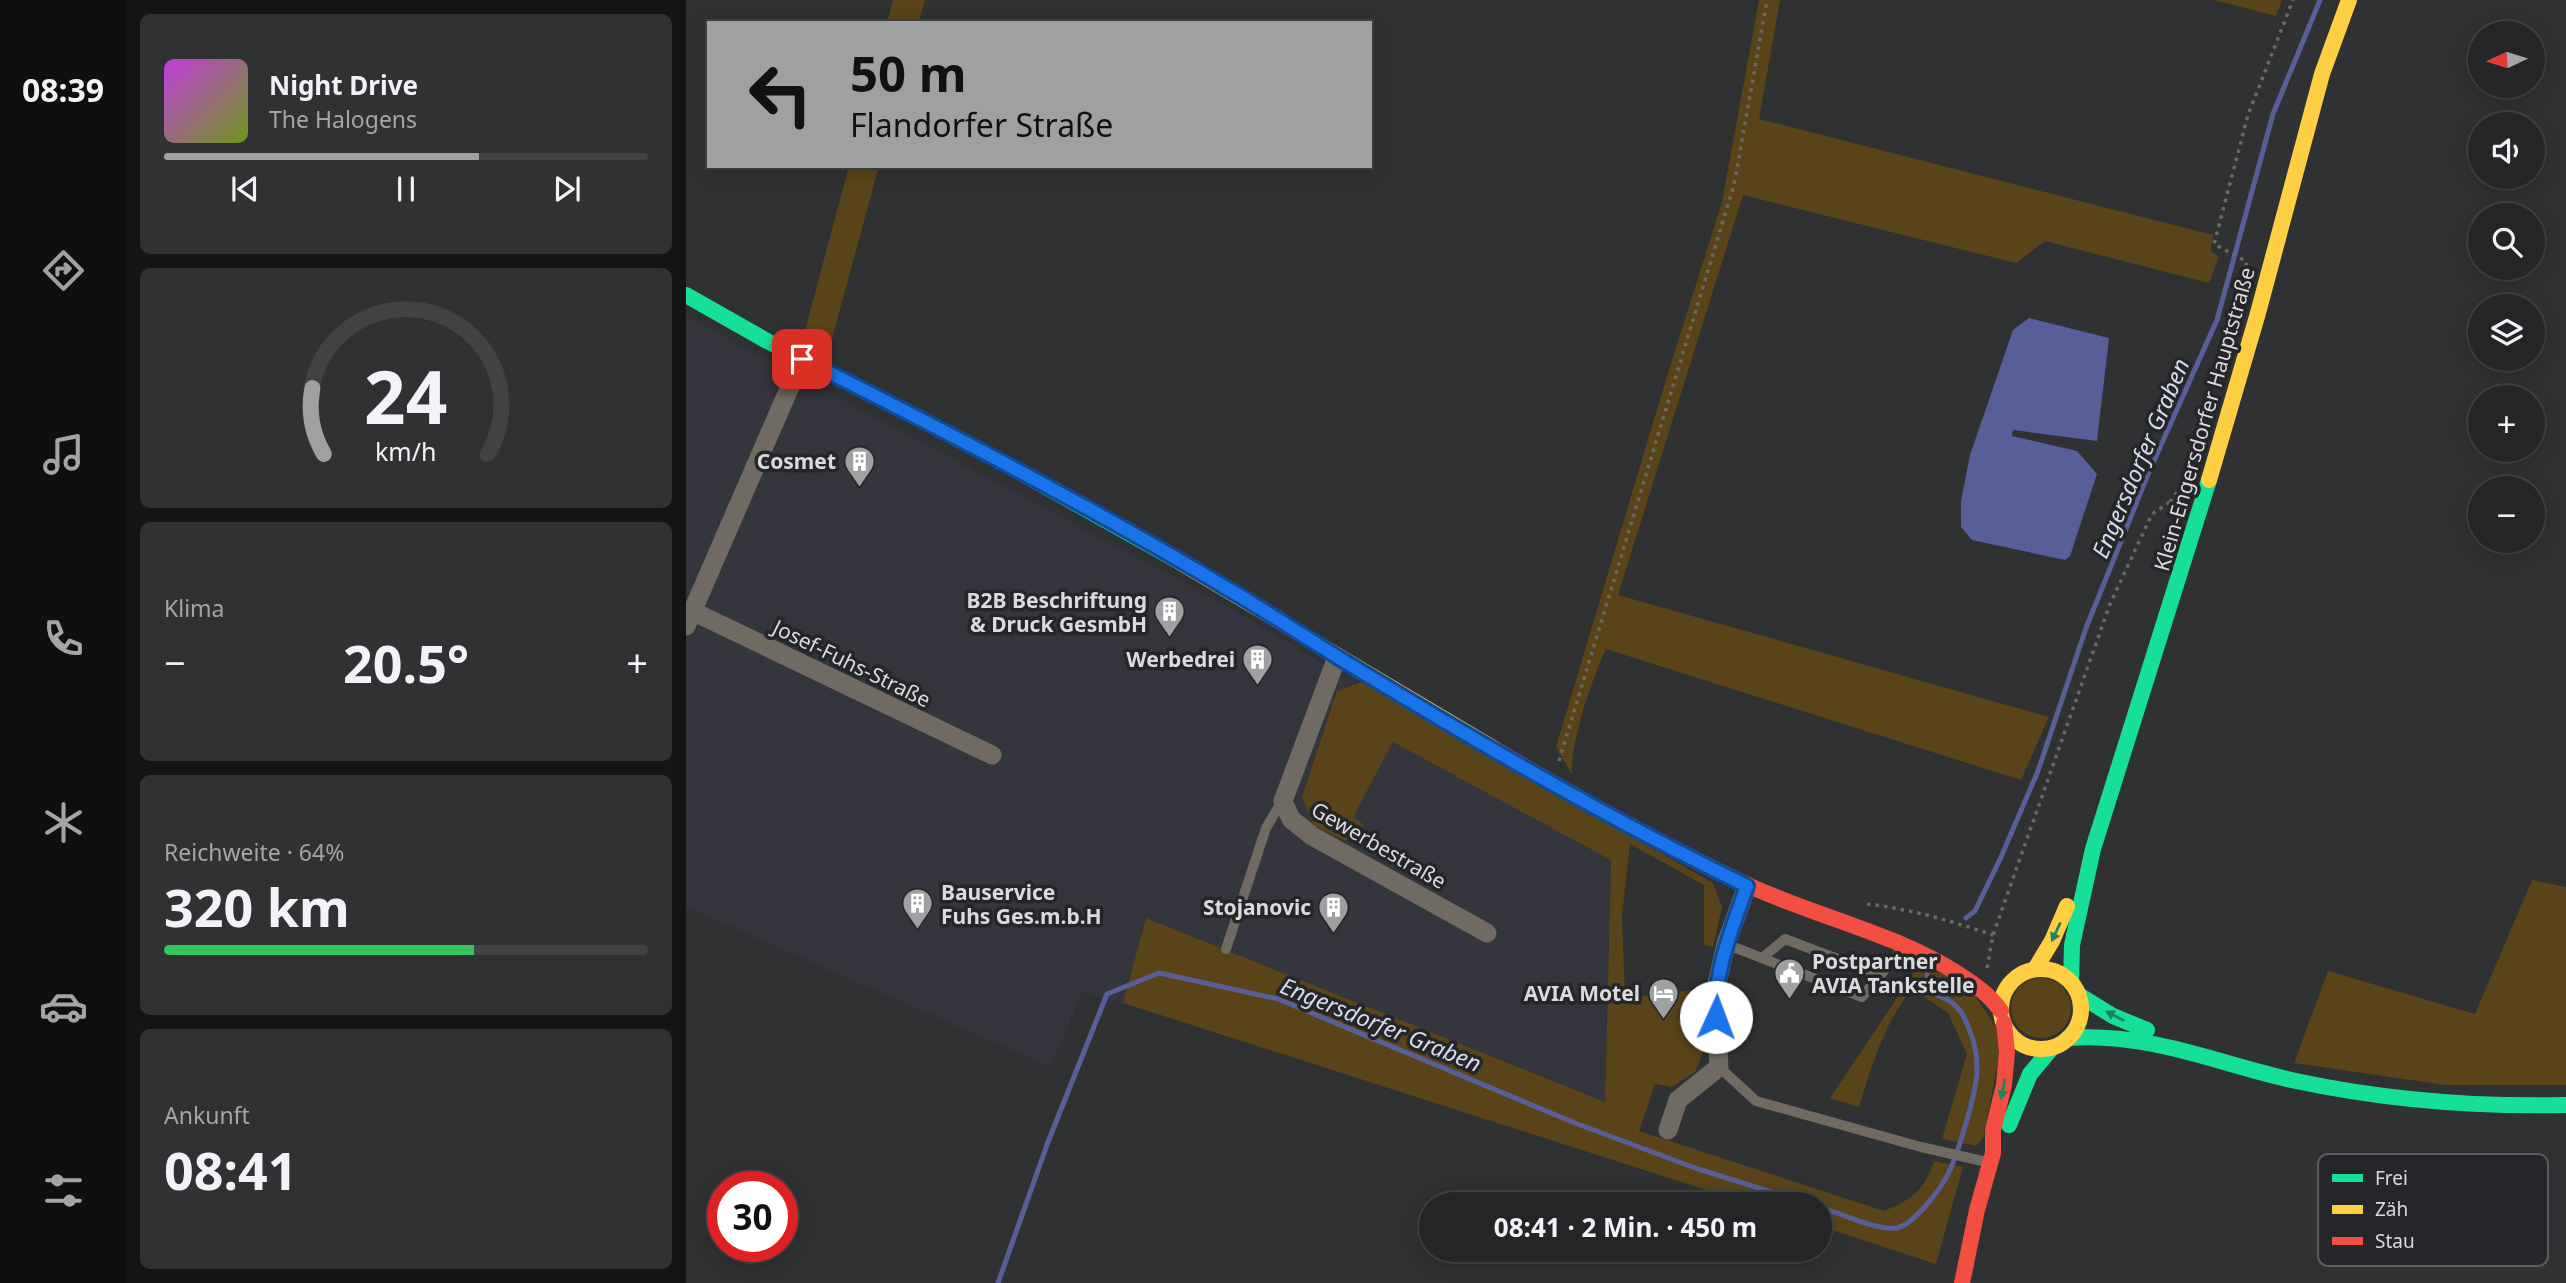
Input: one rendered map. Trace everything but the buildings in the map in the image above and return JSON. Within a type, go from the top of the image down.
[{"type":"main road","name":"Klein-Engersdorfer Hauptstraße","points":[[2094,849],[2258,313],[2322,74],[2349,0]]},
{"type":"main road","points":[[686,295],[1098,515],[1236,593],[1337,657],[1550,783],[1747,886],[1929,954],[1970,963]]},
{"type":"main road","points":[[1962,1283],[1991,1158],[1993,1130],[2006,1069],[2002,1017],[2007,988],[2029,971],[2052,941],[2094,849]]},
{"type":"main road","points":[[1991,1158],[2007,1133],[2030,1074],[2051,1049],[2076,1030],[2080,1019],[2072,945],[2094,849]]},
{"type":"main road","points":[[1929,954],[1979,986],[2002,1017],[2012,1037],[2034,1048],[2051,1049]]},
{"type":"main road","points":[[1996,970],[2052,970],[2113,1016],[2197,1053]]},
{"type":"main road","points":[[2068,1038],[2113,1036],[2197,1053],[2295,1080],[2403,1098],[2502,1105],[2566,1105]]},
{"type":"street","name":"Josef-Fuhs-Straße","points":[[802,359],[689,619],[992,755]]},
{"type":"street","name":"Gewerbestraße","points":[[1337,657],[1283,801],[1291,820],[1312,836],[1487,933]]},
{"type":"street","points":[[1668,1130],[1678,1100],[1719,1066],[1715,992],[1726,944],[1747,886]]},
{"type":"lane","points":[[1226,949],[1266,828],[1283,801]]},
{"type":"lane","points":[[1762,958],[1785,939],[1880,975]]},
{"type":"lane","points":[[1726,944],[1861,997],[1906,945]]},
{"type":"lane","points":[[1719,1066],[1756,1101],[1946,1153],[1991,1158]]},
{"type":"path","points":[[1550,783],[1558,765],[1734,185],[1767,0]]},
{"type":"path","points":[[2247,262],[2214,244],[2248,115],[2293,0]]},
{"type":"path","points":[[1863,904],[1902,908],[1947,919],[1993,935],[2110,604],[2152,514],[2170,502],[2199,513]]},
{"type":"shaded area","points":[[893,0],[925,0],[919,21],[888,21]]},
{"type":"shaded area","points":[[1759,0],[1780,0],[1759,119],[2213,235],[2211,251],[2219,257],[2209,283],[2045,241],[2016,263],[1743,195],[1618,595],[2049,717],[2021,780],[1606,649],[1578,729],[1572,775],[1556,747],[1722,202]]},
{"type":"shaded area","points":[[2214,0],[2282,0],[2276,16]]},
{"type":"shaded area","points":[[848,168],[878,168],[830,346],[803,338]]},
{"type":"shaded area","points":[[686,316],[1228,606],[1611,839],[1605,1102],[1146,919],[1123,1003],[1083,992],[1050,1067],[686,907]]},
{"type":"shaded area","points":[[1362,682],[1713,883],[1722,907],[1713,947],[1704,945],[1704,885],[1630,844],[1622,915],[1625,998],[1702,989],[1705,1047],[1695,1072],[1671,1087],[1655,1084],[1639,1131],[1826,1192],[1713,1192],[1123,1003],[1146,918],[1605,1102],[1611,860],[1393,742],[1353,817],[1364,825],[1355,840],[1344,840],[1314,826],[1302,797],[1337,691]]},
{"type":"shaded area","points":[[2532,880],[2566,887],[2566,1085],[2445,1085],[2294,1063],[2328,971],[2475,1014]]},
{"type":"shaded area","points":[[1917,968],[1947,974],[1968,985],[1996,1027],[2000,1053],[1983,1138],[1976,1146],[1942,1139],[1967,1054],[1948,1013],[1912,989],[1886,1030],[1859,1107],[1830,1098]]},
{"type":"shaded area","points":[[2035,978],[2047,978],[2063,986],[2069,996],[2069,1020],[2063,1030],[2047,1038],[2035,1038],[2019,1030],[2011,1014],[2011,1002],[2019,986]]},
{"type":"shaded area","points":[[1934,1161],[1963,1167],[1936,1264],[1832,1230],[1832,1194],[1884,1211],[1916,1193],[1926,1180]]},
{"type":"water","points":[[2029,318],[2109,338],[2097,441],[2014,430],[2012,432],[2012,436],[2077,451],[2097,474],[2070,556],[2065,560],[1972,540],[1961,527],[1961,501],[1970,455],[2013,330]]},
{"type":"waterway","name":"Engersdorfer Graben","points":[[1966,918],[1975,911],[2038,771],[2086,628],[2149,472],[2217,320],[2273,114],[2320,0]]},
{"type":"waterway","name":"Engersdorfer Graben","points":[[998,1283],[1048,1142],[1107,994],[1159,973],[1278,999],[1575,1123],[1695,1168],[1772,1192]]},
{"type":"waterway","name":"Engersdorfer Graben","points":[[1832,1211],[1869,1224],[1897,1228],[1911,1220],[1933,1197],[1952,1165],[1973,1094],[1977,1072],[1976,1056],[1973,1040],[1962,1014],[1952,1002],[1934,993],[1927,975]]},
{"type":"traffic: fast","points":[[686,295],[767,341],[991,456],[1180,562]]},
{"type":"traffic: fast","points":[[2071,982],[2072,945],[2093,849],[2209,480]]},
{"type":"traffic: fast","points":[[2079,995],[2113,1016],[2147,1030]]},
{"type":"traffic: fast","points":[[2068,1038],[2098,1037],[2156,1044],[2296,1081],[2363,1093],[2464,1103],[2566,1105]]},
{"type":"traffic: fast","points":[[2009,1125],[2030,1074],[2051,1049]]},
{"type":"traffic: slow","points":[[2209,480],[2258,313],[2322,74],[2349,0]]},
{"type":"traffic: slow","points":[[1180,562],[1496,750]]},
{"type":"traffic: slow","points":[[2035,969],[2052,941],[2067,906]]},
{"type":"traffic: slow","points":[[2041,969],[2056,972],[2069,981],[2078,994],[2081,1009],[2078,1024],[2069,1037],[2056,1046],[2041,1049],[2026,1046],[2013,1037],[2004,1024],[2001,1009],[2004,994],[2013,981],[2026,972],[2041,969]]},
{"type":"traffic: jam","points":[[1496,750],[1617,819],[1741,882],[1931,958],[1975,985],[2001,1011]]},
{"type":"traffic: jam","points":[[1962,1283],[1977,1210],[1993,1153],[1993,1130],[2004,1085],[2007,1052],[2004,1023]]},
{"type":"place","name":"Cosmet","points":[[859,488]]},
{"type":"place","name":"B2B Beschriftung & Druck GesmbH","points":[[1170,639]]},
{"type":"place","name":"Werbedrei","points":[[1258,686]]},
{"type":"place","name":"Bauservice Fuhs Ges.m.b.H","points":[[918,931]]},
{"type":"place","name":"Stojanovic","points":[[1334,934]]},
{"type":"place","name":"Postpartner AVIA Tankstelle","points":[[1789,1000]]},
{"type":"place","name":"AVIA Motel","points":[[1663,1020]]},
{"type":"route","points":[[802,359],[1098,515],[1269,613],[1337,657],[1550,783],[1747,886],[1721,963],[1715,992],[1716,1017]]}]
